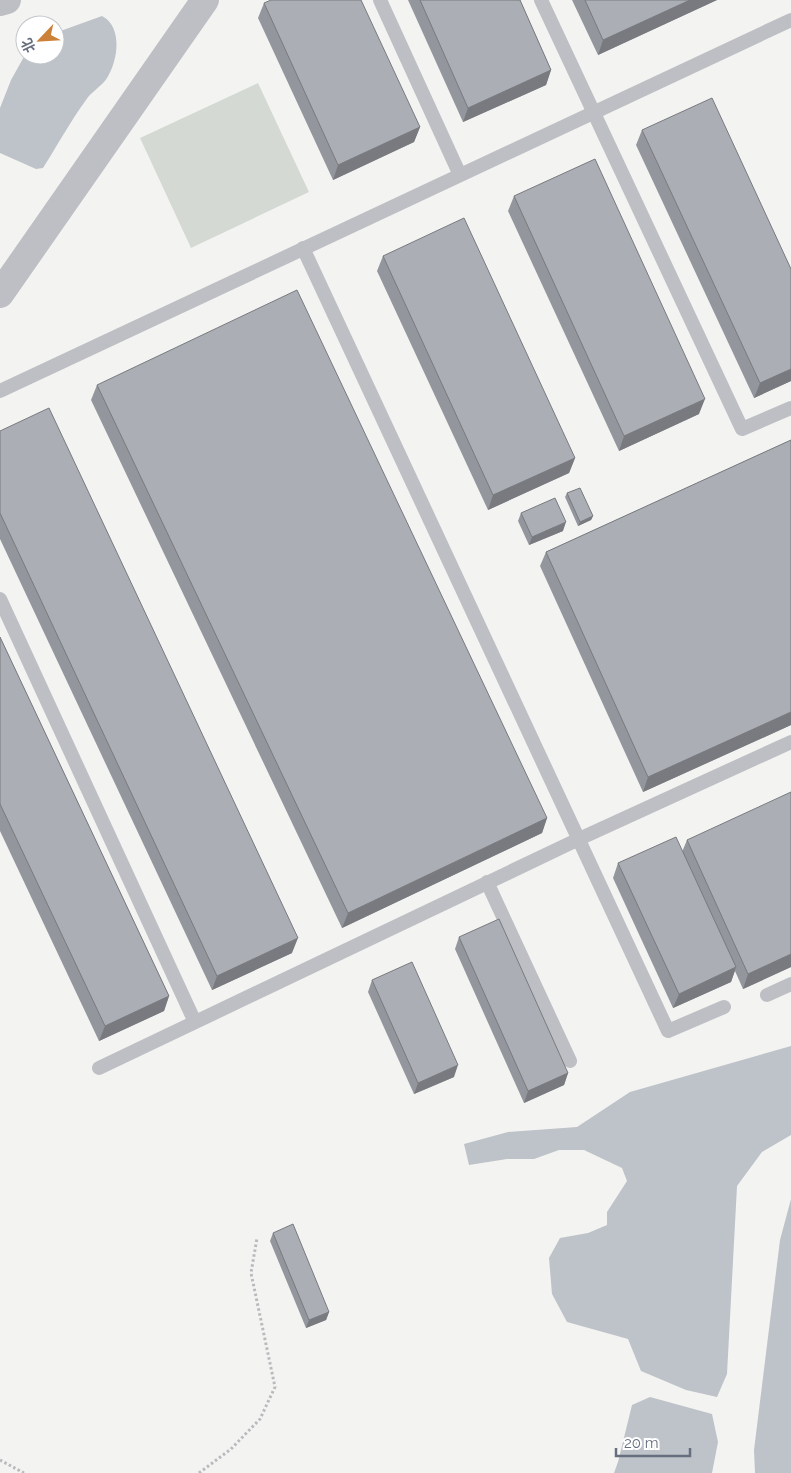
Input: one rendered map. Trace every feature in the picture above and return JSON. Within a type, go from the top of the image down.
[{"type":"street","points":[[0,2],[6,0]]},
{"type":"street","points":[[0,294],[205,0]]},
{"type":"lane","points":[[380,0],[460,175]]},
{"type":"lane","points":[[541,0],[592,113],[742,429],[791,408]]},
{"type":"lane","points":[[0,391],[791,20]]},
{"type":"lane","points":[[303,248],[668,1031],[724,1007]]},
{"type":"lane","points":[[0,599],[194,1020]]},
{"type":"lane","points":[[99,1068],[194,1020],[579,838],[791,742]]},
{"type":"lane","points":[[487,882],[570,1061]]},
{"type":"lane","points":[[767,995],[791,984]]},
{"type":"path","points":[[199,1473],[231,1449],[260,1419],[275,1387],[252,1273],[257,1238]]},
{"type":"path","points":[[0,1460],[24,1473]]},
{"type":"shaded area","points":[[102,16],[109,21],[113,28],[117,44],[116,53],[111,71],[105,81],[88,97],[80,108],[43,168],[36,169],[0,153],[0,108],[19,65],[65,65],[65,29]]},
{"type":"shaded area","points":[[258,83],[309,192],[191,248],[140,138]]},
{"type":"shaded area","points":[[791,1046],[791,1135],[762,1152],[737,1186],[727,1374],[717,1397],[686,1390],[641,1371],[628,1339],[567,1322],[552,1294],[549,1258],[560,1238],[588,1233],[607,1225],[607,1212],[627,1181],[622,1168],[584,1150],[559,1150],[534,1159],[507,1159],[469,1165],[464,1144],[508,1132],[577,1127],[630,1092]]},
{"type":"shaded area","points":[[791,1199],[791,1473],[755,1473],[754,1450],[780,1240]]},
{"type":"shaded area","points":[[650,1397],[712,1414],[718,1442],[712,1473],[614,1473],[632,1405]]},
{"type":"building","points":[[271,0],[361,0],[420,127],[338,165],[264,3]]},
{"type":"building","points":[[420,0],[520,0],[551,70],[468,108]]},
{"type":"building","points":[[585,0],[690,0],[603,40]]},
{"type":"building","points":[[712,98],[791,269],[791,369],[760,383],[642,130]]},
{"type":"building","points":[[595,159],[705,399],[624,436],[514,196]]},
{"type":"building","points":[[464,218],[575,458],[493,495],[383,256]]},
{"type":"building","points":[[297,290],[547,818],[348,913],[97,385]]},
{"type":"building","points":[[49,408],[298,938],[217,976],[0,513],[0,431]]},
{"type":"building","points":[[791,440],[791,712],[648,777],[546,552]]},
{"type":"building","points":[[580,488],[593,516],[580,522],[567,493]]},
{"type":"building","points":[[555,498],[566,522],[532,537],[521,513]]},
{"type":"building","points":[[0,637],[169,996],[105,1026],[0,804]]},
{"type":"building","points":[[791,792],[791,954],[748,974],[687,840]]},
{"type":"building","points":[[676,837],[736,967],[679,994],[618,863]]},
{"type":"building","points":[[499,919],[568,1073],[528,1091],[459,937]]},
{"type":"building","points":[[412,962],[458,1065],[418,1083],[372,980]]},
{"type":"building","points":[[293,1224],[329,1312],[309,1320],[273,1233]]}]
